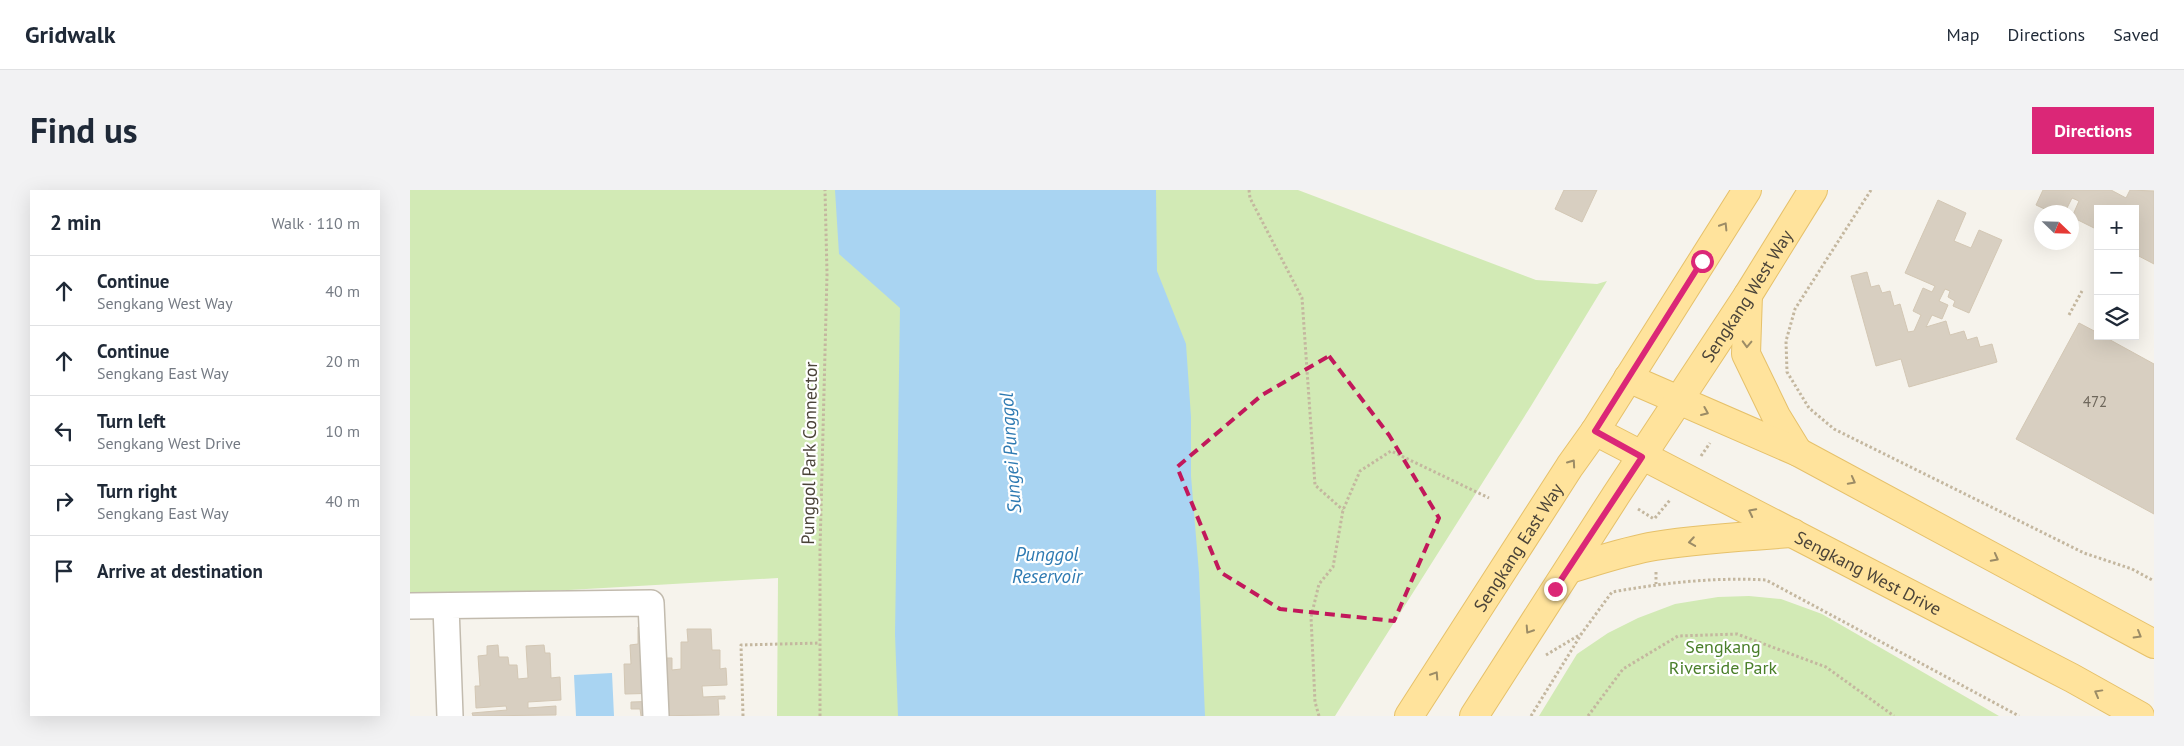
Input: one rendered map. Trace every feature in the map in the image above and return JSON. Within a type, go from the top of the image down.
[{"type":"main road","points":[[1746,190],[1628,378],[1798,452],[2154,644]]},
{"type":"main road","name":"Sengkang West Way","points":[[1679,401],[1813,190]]},
{"type":"main road","points":[[1748,295],[1746,354],[1776,416],[1798,452]]},
{"type":"main road","name":"Sengkang East Way","points":[[1409,716],[1628,378]]},
{"type":"main road","points":[[1474,716],[1679,401]]},
{"type":"main road","name":"Sengkang West Drive","points":[[1595,431],[2140,716]]},
{"type":"main road","points":[[1562,579],[1618,554],[1655,546],[1712,538],[1793,534]]},
{"type":"lane","points":[[410,606],[651,603],[656,716]]},
{"type":"lane","points":[[446,606],[450,716]]},
{"type":"path","name":"Punggol Park Connector","points":[[820,716],[820,549],[827,274],[825,190]]},
{"type":"path","points":[[1249,190],[1250,198],[1302,298],[1315,485],[1343,510]]},
{"type":"path","points":[[1871,190],[1795,309],[1786,341],[1787,372],[1809,408],[1834,429],[2084,554],[2132,569],[2154,581]]},
{"type":"path","points":[[2069,315],[2082,291]]},
{"type":"path","points":[[1318,716],[1315,702],[1311,617],[1319,584],[1333,567],[1343,510],[1360,471],[1391,450],[1489,498]]},
{"type":"path","points":[[1633,505],[1654,519]]},
{"type":"path","points":[[1531,716],[1582,633],[1612,592],[1656,584],[1674,584],[1725,578],[1766,580],[2019,716]]},
{"type":"path","points":[[1542,661],[1546,655],[1582,633]]},
{"type":"path","points":[[1588,716],[1623,669],[1678,636],[1737,634],[1826,667],[1894,716]]},
{"type":"path","points":[[743,716],[741,645],[820,643]]},
{"type":"highlighted area","points":[[1329,356],[1389,435],[1439,518],[1394,621],[1280,609],[1220,572],[1177,467],[1262,395]]},
{"type":"green space","points":[[410,190],[1298,190],[1536,280],[1597,284],[1607,281],[1531,406],[1335,716],[777,716],[778,578],[410,599]]},
{"type":"green space","name":"Sengkang Riverside Park","points":[[1749,596],[1781,599],[1822,614],[1999,716],[1539,716],[1577,654],[1608,633],[1638,618],[1675,604],[1718,597]]},
{"type":"water","name":"Punggol Reservoir","points":[[835,190],[1156,190],[1157,271],[1186,344],[1191,417],[1191,476],[1199,573],[1205,716],[898,716],[895,634],[900,308],[839,254]]},
{"type":"water","points":[[612,673],[614,716],[576,716],[574,675]]},
{"type":"building","points":[[1564,190],[1597,190],[1582,222],[1555,209]]},
{"type":"building","points":[[2043,190],[2111,190],[2126,198],[2130,190],[2154,191],[2154,264],[2139,256],[2139,205],[2094,205],[2094,228],[2079,220],[2079,205],[2077,205],[2079,201],[2072,198],[2068,205],[2036,205]]},
{"type":"building","points":[[1938,200],[1966,213],[1954,241],[1971,248],[1979,230],[2002,240],[1969,313],[1953,306],[1955,301],[1948,297],[1950,291],[1945,289],[1939,301],[1948,305],[1942,319],[1932,315],[1926,327],[1946,321],[1950,335],[1964,331],[1967,340],[1977,337],[1980,347],[1992,344],[1997,362],[1909,387],[1901,359],[1876,366],[1851,276],[1867,272],[1871,287],[1879,285],[1882,293],[1890,291],[1894,306],[1900,304],[1908,332],[1914,331],[1921,315],[1913,311],[1923,288],[1932,292],[1935,286],[1905,273]]},
{"type":"building","points":[[2079,323],[2094,331],[2094,340],[2110,340],[2154,364],[2154,514],[2016,439]]},
{"type":"building","points":[[653,626],[660,648],[666,648],[664,658],[672,658],[672,670],[681,669],[681,642],[688,642],[687,629],[711,629],[712,650],[720,650],[720,669],[726,668],[727,685],[702,686],[703,697],[725,696],[725,699],[718,699],[719,715],[641,716],[640,709],[631,709],[631,702],[664,701],[664,693],[625,694],[624,664],[631,664],[630,645],[638,644],[638,627]]},
{"type":"building","points":[[498,645],[499,657],[508,657],[509,665],[517,665],[518,679],[528,678],[526,646],[544,645],[545,653],[550,653],[551,678],[560,677],[561,700],[528,702],[528,708],[556,706],[556,715],[473,716],[472,713],[507,710],[506,706],[476,708],[475,686],[480,686],[478,656],[487,655],[487,646]]},
{"type":"route","points":[[1555,589],[1642,457],[1595,431],[1702,261]]},
{"type":"water label","name":"Sungei Punggol","points":[[1010,453]]}]
